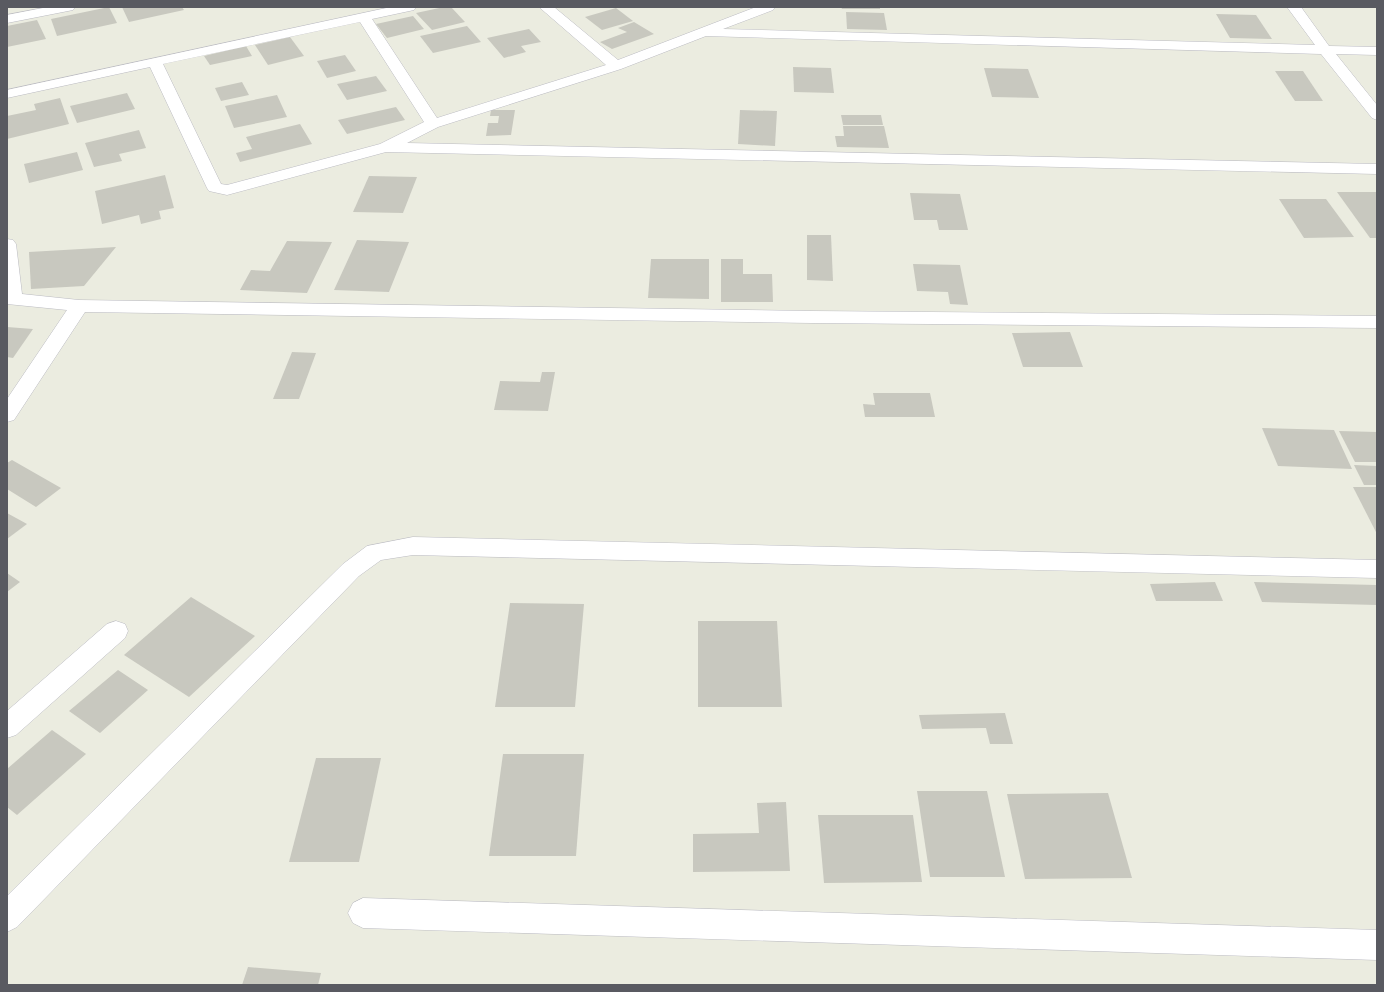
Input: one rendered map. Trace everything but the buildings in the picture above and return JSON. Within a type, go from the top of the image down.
[{"type":"street","points":[[7,19],[68,7]]},
{"type":"street","points":[[7,94],[364,17],[378,10],[409,7]]},
{"type":"street","points":[[546,7],[616,66]]},
{"type":"street","points":[[155,62],[215,188],[227,190],[386,147],[433,124],[616,66],[768,7]]},
{"type":"street","points":[[1294,7],[1325,50],[1377,115]]},
{"type":"street","points":[[364,17],[433,124]]},
{"type":"street","points":[[699,33],[1377,51]]},
{"type":"street","points":[[386,147],[1377,170]]},
{"type":"street","points":[[7,244],[10,298],[79,306],[812,317],[1377,322]]},
{"type":"street","points":[[7,415],[79,306]]},
{"type":"street","points":[[7,917],[351,570],[375,552],[413,546],[1377,569]]},
{"type":"street","points":[[7,727],[116,631]]},
{"type":"street","points":[[363,913],[1377,945]]}]
